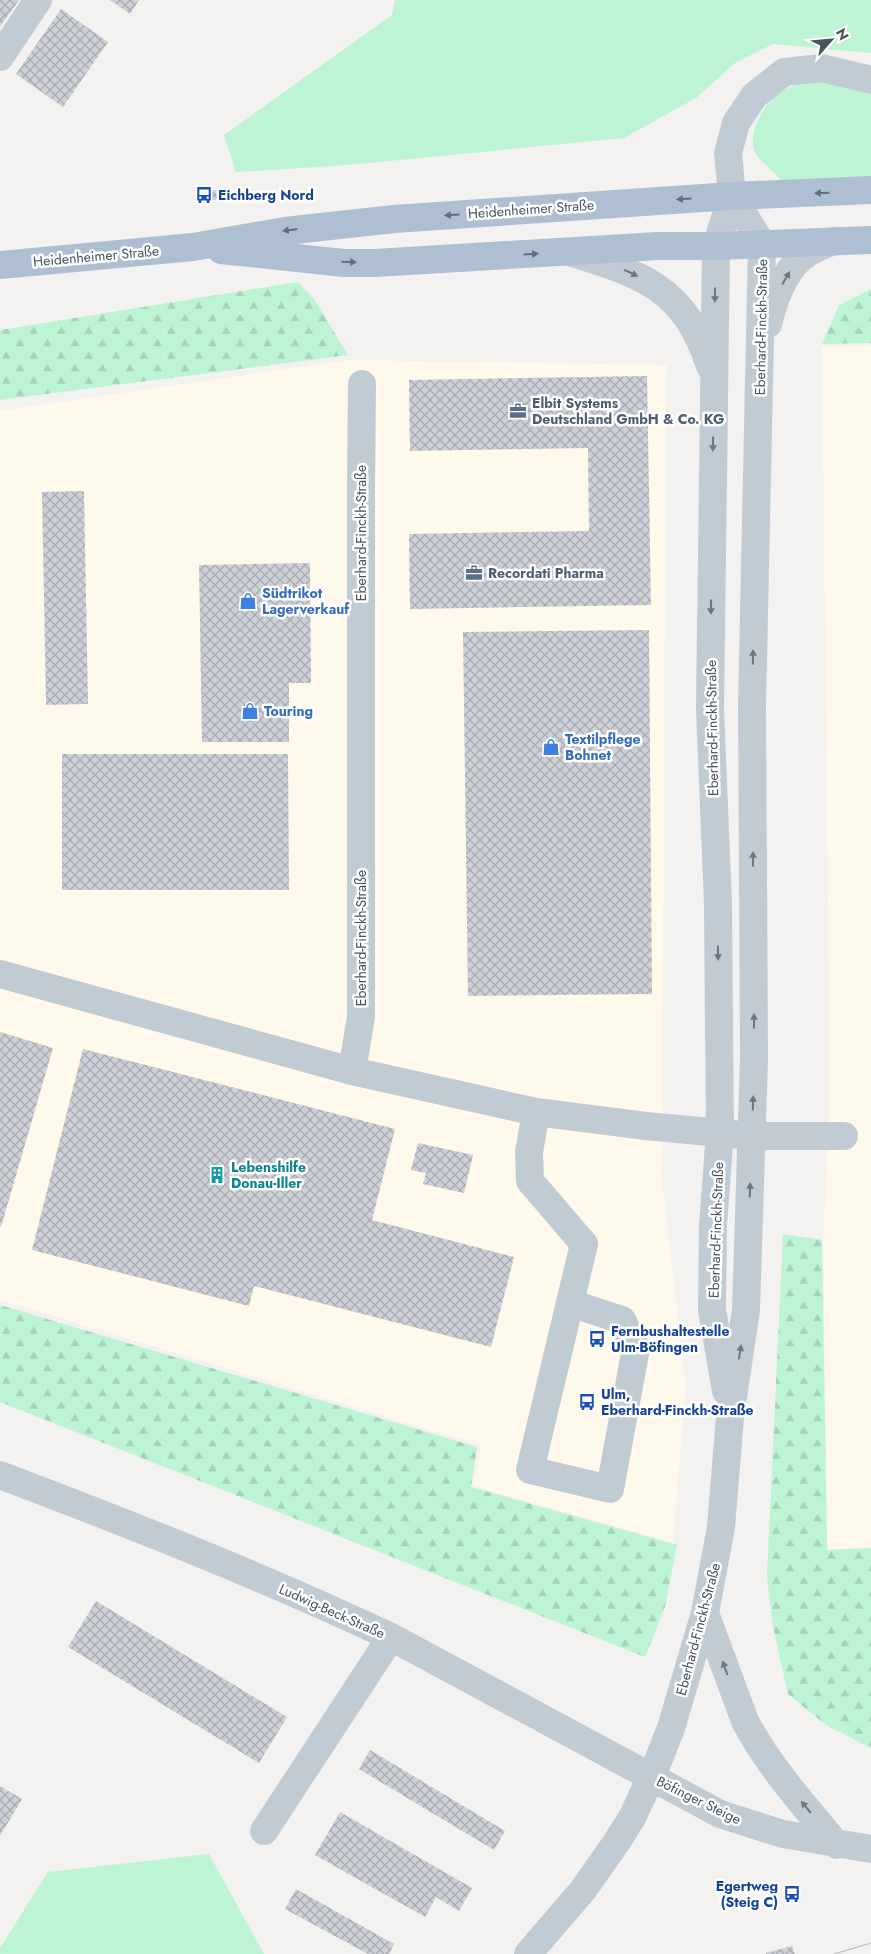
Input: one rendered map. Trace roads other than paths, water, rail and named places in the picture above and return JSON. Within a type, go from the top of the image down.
[{"type":"main road","name":"Heidenheimer Straße","points":[[0,265],[192,247],[251,236],[394,218],[732,196],[871,190]]},
{"type":"main road","name":"Heidenheimer Straße","points":[[192,247],[352,263],[658,246],[716,246],[871,240]]},
{"type":"street","points":[[0,57],[38,0]]},
{"type":"street","points":[[732,196],[728,153],[736,123],[754,96],[784,72],[822,68],[871,80]]},
{"type":"street","name":"Eberhard-Finckh-Straße","points":[[651,1777],[671,1728],[705,1613],[721,1526],[730,1417],[746,1310],[754,1058],[752,706],[762,244],[732,196]]},
{"type":"street","name":"Eberhard-Finckh-Straße","points":[[730,1417],[712,1310],[713,1224],[720,1132],[718,904],[710,709],[716,246],[732,196]]},
{"type":"street","points":[[760,357],[772,309],[793,267],[807,253],[833,242]]},
{"type":"street","points":[[568,252],[619,268],[650,282],[672,299],[681,309],[697,335],[713,378]]},
{"type":"street","name":"Eberhard-Finckh-Straße","points":[[352,1071],[362,1017],[360,483],[362,384]]},
{"type":"street","points":[[0,974],[352,1071],[536,1112],[646,1126],[752,1136],[844,1136]]},
{"type":"street","points":[[536,1112],[528,1152],[530,1181],[584,1244],[530,1470],[610,1489],[636,1348],[622,1320],[570,1303]]},
{"type":"street","name":"Ludwig-Beck-Straße","points":[[0,1475],[68,1500],[309,1599],[391,1637],[651,1777]]},
{"type":"street","points":[[705,1613],[734,1692],[754,1737],[772,1765],[837,1844],[871,1833]]},
{"type":"street","points":[[264,1831],[391,1637]]},
{"type":"street","name":"Böfinger Steige","points":[[528,1954],[561,1918],[605,1860],[632,1816],[651,1777],[734,1819],[783,1834],[871,1849]]},
{"type":"tram line","points":[[834,1954],[871,1943]]},
{"type":"place","name":"Eichberg Nord","points":[[204,195]]},
{"type":"place","name":"Elbit Systems Deutschland GmbH & Co. KG","points":[[518,411]]},
{"type":"place","name":"Recordati Pharma","points":[[474,573]]},
{"type":"place","name":"Südtrikot Lagerverkauf","points":[[248,601]]},
{"type":"place","name":"Touring","points":[[250,711]]},
{"type":"place","name":"Textilpflege Bohnet","points":[[551,747]]},
{"type":"place","name":"Lebenshilfe Donau-Iller","points":[[217,1175]]},
{"type":"place","name":"Fernbushaltestelle Ulm-Böfingen","points":[[597,1339]]},
{"type":"place","name":"Ulm, Eberhard-Finckh-Straße","points":[[587,1402]]},
{"type":"place","name":"Egertweg (Steig C)","points":[[792,1894]]}]
